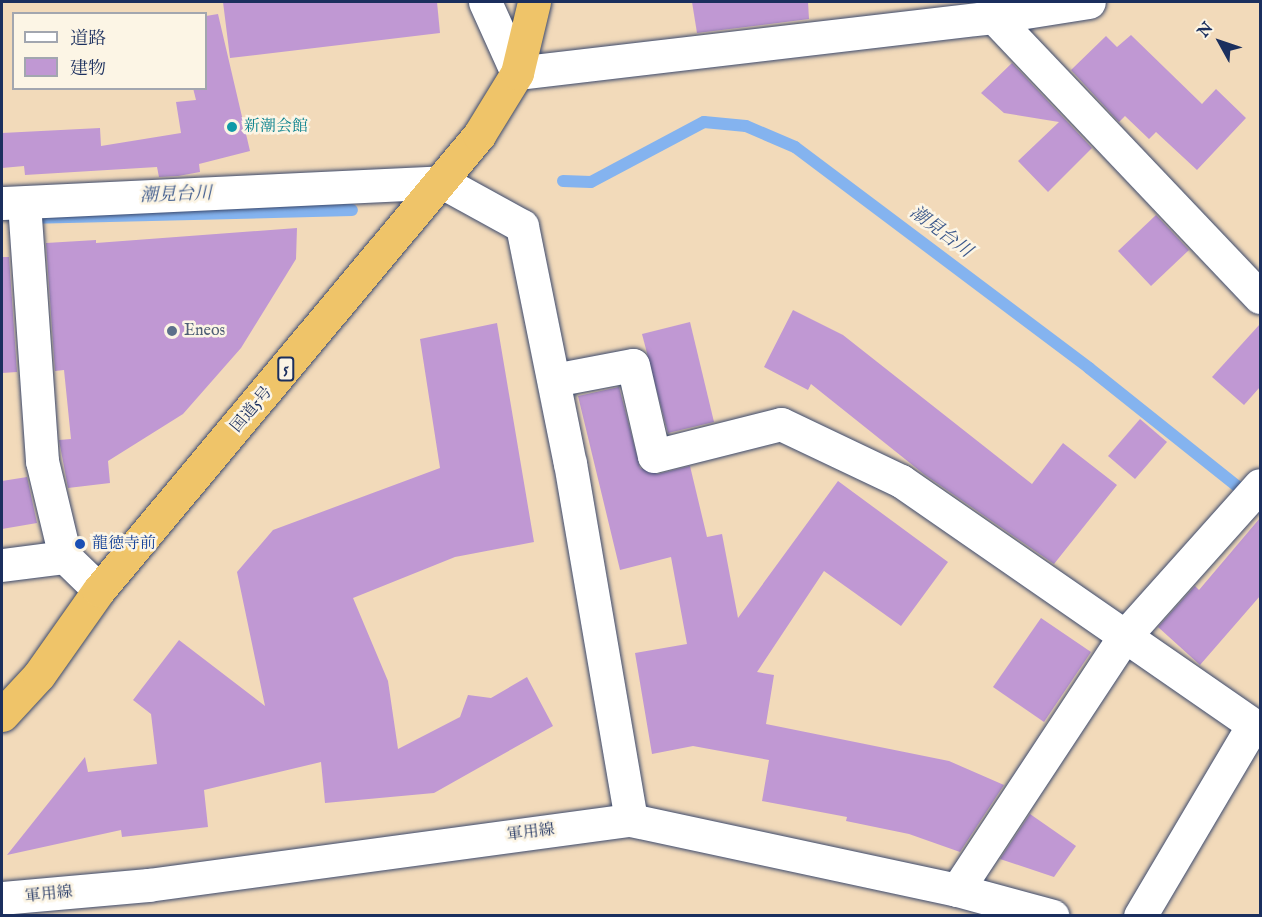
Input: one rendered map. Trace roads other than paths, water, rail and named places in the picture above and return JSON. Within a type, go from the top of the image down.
[{"type":"highway","name":"国道5号","points":[[2,715],[39,675],[99,590],[479,135],[517,73],[534,2]]},
{"type":"street","points":[[485,2],[517,73],[994,17],[1089,2]]},
{"type":"street","points":[[994,17],[1260,297]]},
{"type":"street","points":[[99,590],[65,557],[42,461],[19,212],[442,182],[522,226],[554,380],[631,820]]},
{"type":"street","points":[[554,380],[633,365],[654,456],[781,424],[901,481],[1123,638],[1256,728],[1140,915]]},
{"type":"street","points":[[957,890],[1123,638],[1251,496]]},
{"type":"street","points":[[2,565],[65,557]]},
{"type":"street","name":"軍用線","points":[[2,898],[148,885],[631,820],[957,890],[1053,915]]},
{"type":"waterway","name":"潮見台川","points":[[563,181],[591,182],[704,122],[746,126],[795,147],[1089,368],[1248,495]]},
{"type":"waterway","name":"潮見台川","points":[[26,218],[352,210]]},
{"type":"place","name":"新潮会館","points":[[232,127]]},
{"type":"place","name":"Eneos","points":[[172,331]]},
{"type":"place","name":"龍徳寺前","points":[[80,544]]}]
